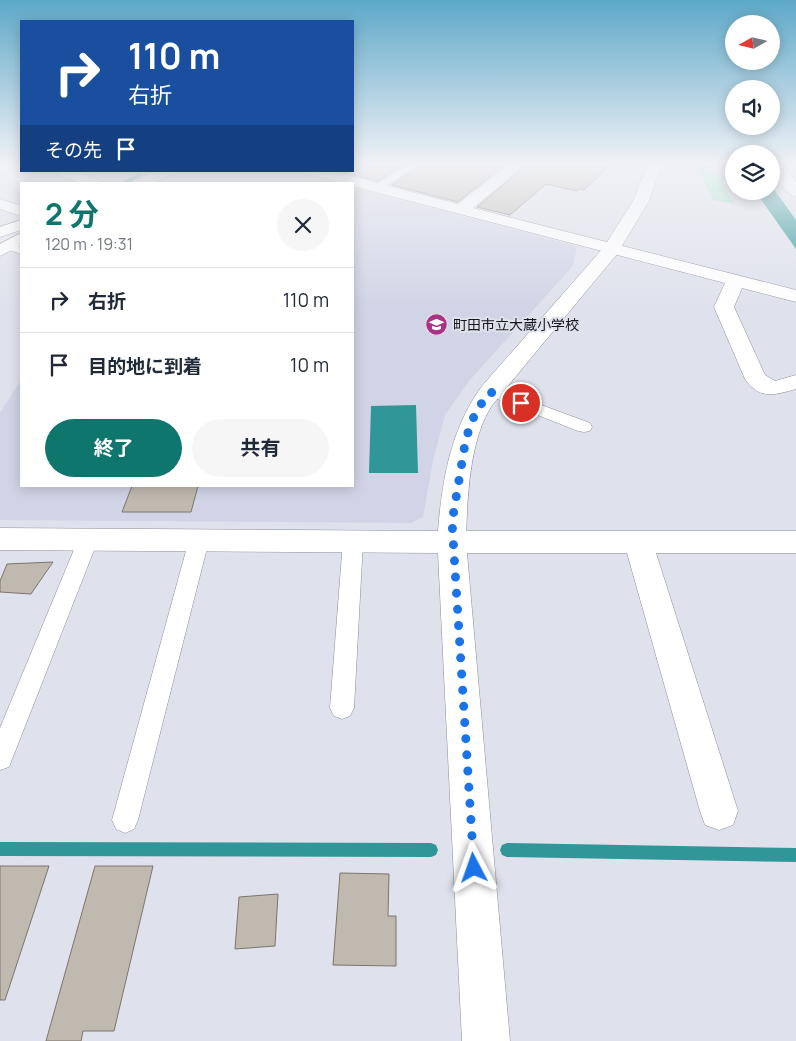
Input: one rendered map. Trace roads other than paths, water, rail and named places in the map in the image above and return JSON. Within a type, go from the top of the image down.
[{"type":"street","points":[[466,212],[796,297]]},
{"type":"street","points":[[486,1041],[452,542],[452,522],[466,438],[476,411],[490,392],[611,250],[635,212]]},
{"type":"street","points":[[10,244],[20,227]]},
{"type":"street","points":[[735,282],[724,306],[756,379],[772,389],[796,382]]},
{"type":"street","points":[[0,539],[796,542]]},
{"type":"street","points":[[638,542],[719,811]]},
{"type":"lane","points":[[490,392],[584,427]]},
{"type":"lane","points":[[0,758],[88,540]]},
{"type":"lane","points":[[125,820],[199,540]]},
{"type":"lane","points":[[342,708],[353,541]]},
{"type":"water","points":[[770,212],[790,212],[796,220],[796,249]]},
{"type":"water","points":[[416,405],[418,473],[369,473],[371,406]]},
{"type":"waterway","points":[[0,849],[431,850]]},
{"type":"waterway","points":[[507,850],[796,855]]},
{"type":"place","name":"町田市立大蔵小学校","points":[[437,324]]}]
